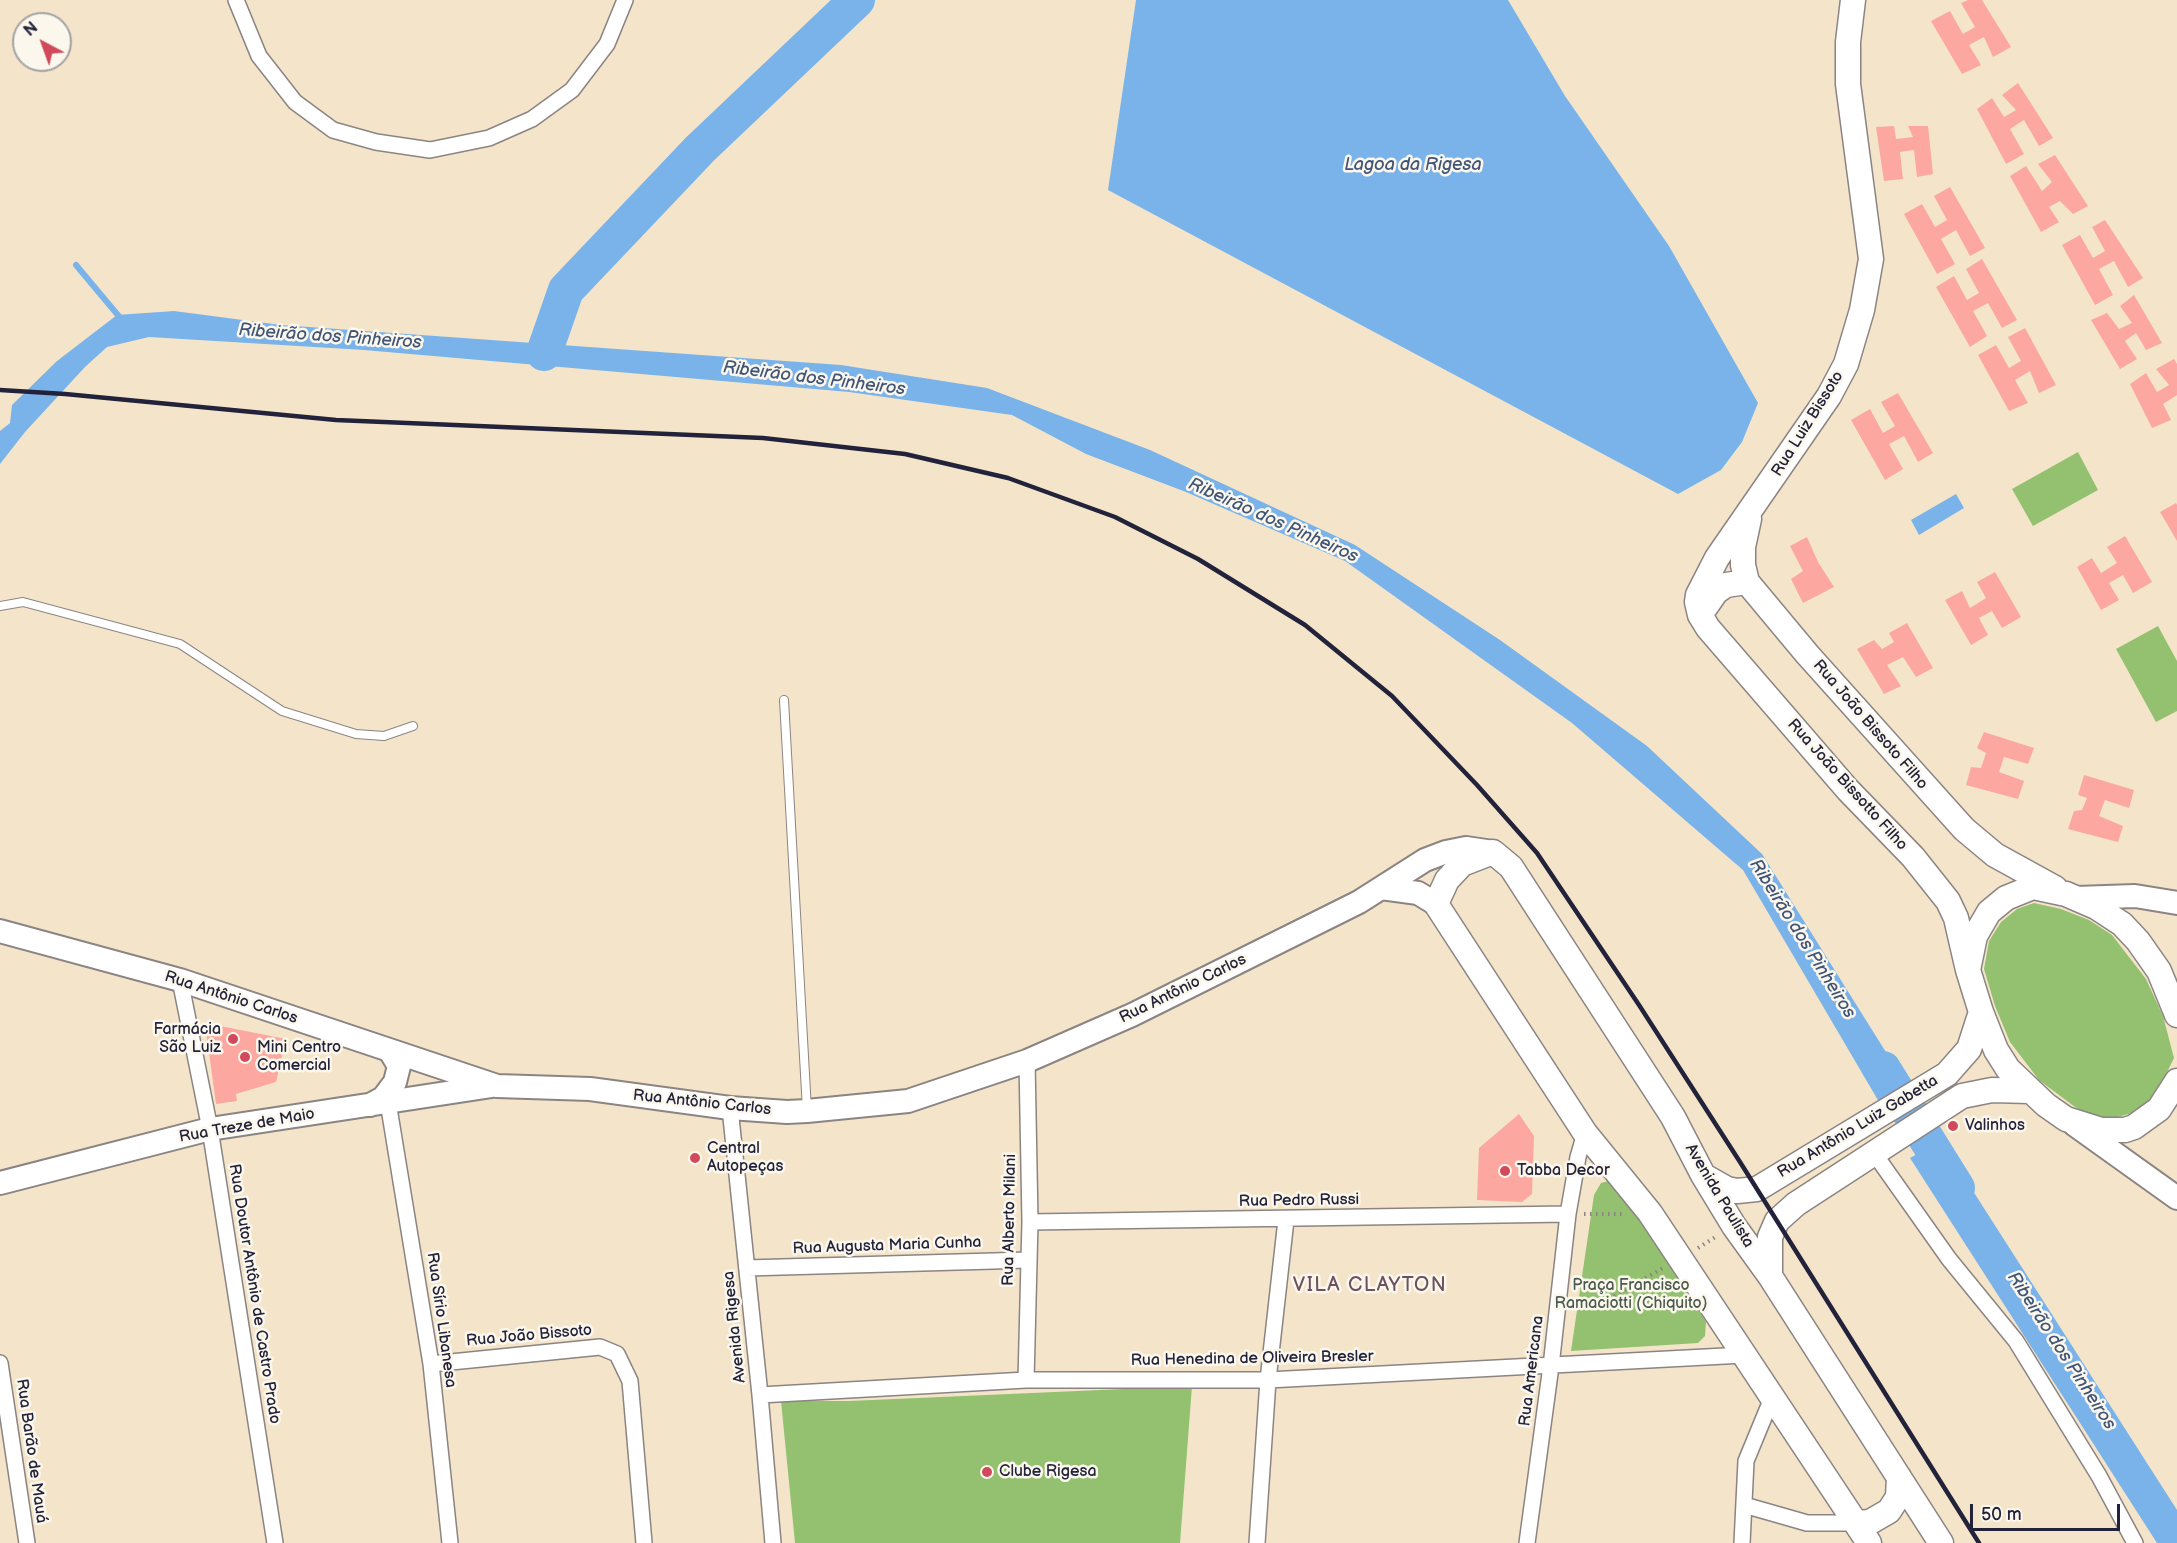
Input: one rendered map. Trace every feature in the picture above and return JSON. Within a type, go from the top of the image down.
[{"type":"main road","name":"Rua Luiz Bissoto","points":[[1700,615],[1698,595],[1708,573],[1829,396],[1846,364],[1862,309],[1871,259],[1848,84],[1848,42],[1853,0]]},
{"type":"main road","points":[[1700,615],[1716,592],[1726,585],[1747,582],[1743,565],[1743,548],[1751,511]]},
{"type":"main road","name":"Rua João Bissoto Filho","points":[[1747,582],[1807,654],[1964,829],[1995,855],[2096,907],[2122,924],[2138,941],[2159,971],[2177,1015]]},
{"type":"main road","name":"Rua João Bissotto Filho","points":[[1700,615],[1721,643],[1848,790],[1913,857],[1948,901],[1956,918],[1968,970]]},
{"type":"main road","name":"Rua Antônio Carlos","points":[[0,932],[180,980],[497,1086],[590,1089],[730,1108],[807,1111],[908,1101],[1028,1061],[1132,1015],[1235,965],[1359,902],[1425,860],[1466,848],[1493,852]]},
{"type":"main road","points":[[1436,904],[1447,880],[1462,864],[1493,852]]},
{"type":"main road","name":"Avenida Paulista","points":[[1493,852],[1511,867],[1517,876],[1672,1117],[1734,1226],[1770,1276],[1941,1543]]},
{"type":"main road","name":"Rua João Bissoto Filho","points":[[2177,903],[2135,896],[2071,896],[2033,887],[2006,898],[1989,912],[1975,936],[1968,970],[1996,1050],[2008,1069],[2029,1091],[2066,1119],[2101,1130],[2125,1130],[2134,1127],[2159,1109],[2177,1081]]},
{"type":"main road","points":[[1381,888],[1418,893],[1436,904],[1585,1133],[1650,1213],[1869,1543]]},
{"type":"main road","name":"Rua Antônio Luiz Gabetta","points":[[1703,1175],[1727,1189],[1737,1191],[1757,1188],[1947,1074],[1970,1050],[1981,1012]]},
{"type":"main road","points":[[378,1104],[395,1082],[399,1066],[390,1051]]},
{"type":"main road","name":"Rua Treze de Maio","points":[[0,1183],[210,1129],[497,1086]]},
{"type":"main road","name":"Rua Antônio Luiz Gabetta","points":[[1770,1276],[1770,1237],[1777,1221],[1796,1203],[1962,1096],[1992,1090],[2029,1091]]},
{"type":"main road","points":[[2066,1119],[2177,1198]]},
{"type":"main road","points":[[1856,1523],[1870,1522],[1889,1511],[1898,1497],[1899,1477]]},
{"type":"street","points":[[236,0],[259,56],[295,102],[333,130],[376,142],[430,150],[489,138],[532,119],[572,90],[607,44],[625,0]]},
{"type":"street","name":"Rua Doutor Antônio de Castro Prado","points":[[180,980],[210,1129],[275,1543]]},
{"type":"street","name":"Rua Alberto Milani","points":[[1026,1380],[1030,1222],[1028,1061]]},
{"type":"street","name":"Rua Sírio Libanesa","points":[[378,1104],[431,1364],[450,1543]]},
{"type":"street","name":"Avenida Rigesa","points":[[730,1108],[773,1543]]},
{"type":"street","name":"Rua Americana","points":[[1527,1543],[1551,1366],[1568,1214],[1578,1157],[1585,1133]]},
{"type":"street","points":[[1878,1151],[1949,1259],[2016,1341],[2099,1476],[2135,1543]]},
{"type":"street","name":"Rua Pedro Russi","points":[[1030,1222],[1286,1220],[1568,1214]]},
{"type":"street","points":[[1257,1543],[1268,1380],[1286,1220]]},
{"type":"street","name":"Rua Augusta Maria Cunha","points":[[747,1268],[1028,1260]]},
{"type":"street","name":"Rua João Bissoto","points":[[431,1364],[600,1347],[617,1354],[630,1382],[644,1543]]},
{"type":"street","name":"Rua Henedina de Oliveira Bresler","points":[[760,1395],[1026,1380],[1268,1380],[1744,1355]]},
{"type":"street","name":"Rua Barão de Mauá","points":[[0,1363],[27,1543]]},
{"type":"street","points":[[1742,1543],[1746,1461],[1772,1398]]},
{"type":"street","points":[[1744,1505],[1807,1523],[1856,1523]]},
{"type":"lane","points":[[0,606],[23,602],[180,644],[282,711],[356,734],[384,736],[413,726]]},
{"type":"lane","points":[[784,700],[807,1111]]},
{"type":"path","points":[[1568,1214],[1650,1213]]},
{"type":"green space","points":[[2078,452],[2098,490],[2033,526],[2012,489]]},
{"type":"green space","points":[[2158,626],[2177,661],[2177,711],[2156,722],[2116,649]]},
{"type":"green space","points":[[2034,903],[2061,909],[2089,920],[2112,935],[2146,979],[2163,1016],[2174,1058],[2154,1099],[2138,1111],[2115,1118],[2092,1116],[2075,1107],[2039,1080],[2010,1042],[1995,1006],[1984,969],[1989,941],[2001,922],[2017,909]]},
{"type":"green space","name":"Praça Francisco Ramaciotti (Chiquito)","points":[[1615,1179],[1623,1188],[1706,1322],[1705,1336],[1698,1343],[1571,1351],[1594,1195],[1601,1183]]},
{"type":"green space","name":"Clube Rigesa","points":[[1192,1386],[1180,1543],[795,1543],[781,1401],[849,1401]]},
{"type":"water","name":"Lagoa da Rigesa","points":[[1136,0],[1508,0],[1565,96],[1669,246],[1758,403],[1742,442],[1721,470],[1678,494],[1108,190]]},
{"type":"water","points":[[174,311],[281,325],[841,365],[987,388],[1150,450],[1355,545],[1500,640],[1647,746],[1762,854],[1909,1089],[1882,1107],[1743,870],[1572,723],[1345,561],[1186,492],[1086,454],[1012,415],[849,392],[364,350],[149,337],[107,347],[85,367],[25,432],[0,464],[0,431],[10,423],[12,405],[57,361],[117,315]]},
{"type":"water","points":[[1956,494],[1964,508],[1919,535],[1911,520]]},
{"type":"water","points":[[1941,1141],[2177,1510],[2177,1543],[2157,1543],[1910,1158]]},
{"type":"building","points":[[1968,0],[1982,0],[2011,47],[1993,57],[1984,37],[1969,45],[1981,65],[1962,74],[1931,21],[1950,11],[1963,34],[1975,27],[1961,3]]},
{"type":"building","points":[[2018,83],[2053,138],[2039,146],[2024,120],[2010,129],[2024,154],[2006,164],[1977,109],[1992,98],[2004,117],[2016,110],[2002,95]]},
{"type":"building","points":[[1894,126],[1896,139],[1913,137],[1908,126],[1928,126],[1933,174],[1917,177],[1914,150],[1900,152],[1903,179],[1884,181],[1876,127]]},
{"type":"building","points":[[2055,155],[2088,206],[2073,214],[2060,201],[2049,207],[2059,222],[2041,232],[2010,176],[2026,166],[2042,191],[2052,182],[2038,164]]},
{"type":"building","points":[[1950,187],[1985,248],[1970,256],[1956,230],[1941,239],[1955,264],[1937,274],[1904,214],[1922,204],[1935,227],[1947,220],[1934,196]]},
{"type":"building","points":[[2105,220],[2143,278],[2128,287],[2114,261],[2099,269],[2113,295],[2095,305],[2062,245],[2080,235],[2093,258],[2105,251],[2092,227]]},
{"type":"building","points":[[1982,259],[2017,320],[2002,328],[1988,303],[1973,311],[1987,336],[1970,347],[1936,287],[1954,276],[1967,300],[1979,293],[1966,269]]},
{"type":"building","points":[[2134,295],[2162,343],[2146,350],[2136,333],[2125,341],[2137,359],[2120,369],[2091,320],[2107,313],[2119,329],[2132,323],[2120,306]]},
{"type":"building","points":[[2025,328],[2056,385],[2039,393],[2030,371],[2015,380],[2028,403],[2009,411],[1978,355],[1996,345],[2009,368],[2021,361],[2008,337]]},
{"type":"building","points":[[2174,359],[2177,364],[2177,395],[2163,404],[2171,420],[2152,428],[2130,384],[2146,373],[2157,392],[2169,385],[2156,369]]},
{"type":"building","points":[[1898,393],[1933,453],[1918,462],[1904,436],[1889,444],[1903,469],[1885,480],[1851,420],[1870,409],[1883,433],[1895,426],[1881,402]]},
{"type":"building","points":[[2176,503],[2177,505],[2177,541],[2160,512]]},
{"type":"building","points":[[2125,536],[2152,582],[2133,593],[2123,575],[2109,583],[2119,600],[2101,610],[2077,567],[2092,558],[2101,573],[2117,563],[2107,547]]},
{"type":"building","points":[[1807,537],[1818,562],[1834,587],[1803,603],[1791,579],[1803,571],[1790,546]]},
{"type":"building","points":[[1995,572],[2021,617],[2002,628],[1992,611],[1979,618],[1988,635],[1971,645],[1945,600],[1962,591],[1970,608],[1986,598],[1977,582]]},
{"type":"building","points":[[1907,623],[1933,668],[1916,677],[1903,657],[1887,665],[1901,686],[1884,694],[1857,649],[1874,640],[1882,649],[1894,642],[1889,633]]},
{"type":"building","points":[[1984,732],[2034,748],[2028,764],[2004,757],[1999,772],[2024,781],[2018,799],[1966,785],[1971,767],[1981,768],[1986,753],[1977,748]]},
{"type":"building","points":[[2084,775],[2134,790],[2129,808],[2105,800],[2099,816],[2123,826],[2118,842],[2068,829],[2074,811],[2082,810],[2087,798],[2078,795]]},
{"type":"building","name":"Mini Centro Comercial","points":[[205,1023],[286,1039],[276,1082],[236,1094],[237,1101],[216,1104]]},
{"type":"building","name":"Tabba Decor","points":[[1519,1114],[1534,1136],[1532,1194],[1522,1202],[1477,1200],[1479,1148]]},
{"type":"waterway","points":[[544,353],[566,290],[700,149],[857,0]]},
{"type":"waterway","points":[[76,265],[122,320]]},
{"type":"waterway","name":"Ribeirão dos Pinheiros","points":[[1883,1069],[1957,1188]]},
{"type":"railway","points":[[0,390],[336,420],[763,438],[905,454],[1008,478],[1115,517],[1198,559],[1305,625],[1392,696],[1477,785],[1537,853],[1740,1162],[1979,1543]]},
{"type":"place","name":"Farmácia São Luiz","points":[[233,1039]]},
{"type":"place","name":"Mini Centro Comercial","points":[[245,1057]]},
{"type":"place","name":"Valinhos","points":[[1953,1126]]},
{"type":"place","name":"Central Autopeças","points":[[695,1158]]},
{"type":"place","name":"Tabba Decor","points":[[1505,1171]]},
{"type":"place","name":"Clube Rigesa","points":[[987,1472]]},
{"type":"district","name":"VILA CLAYTON","points":[[1370,1286]]}]
